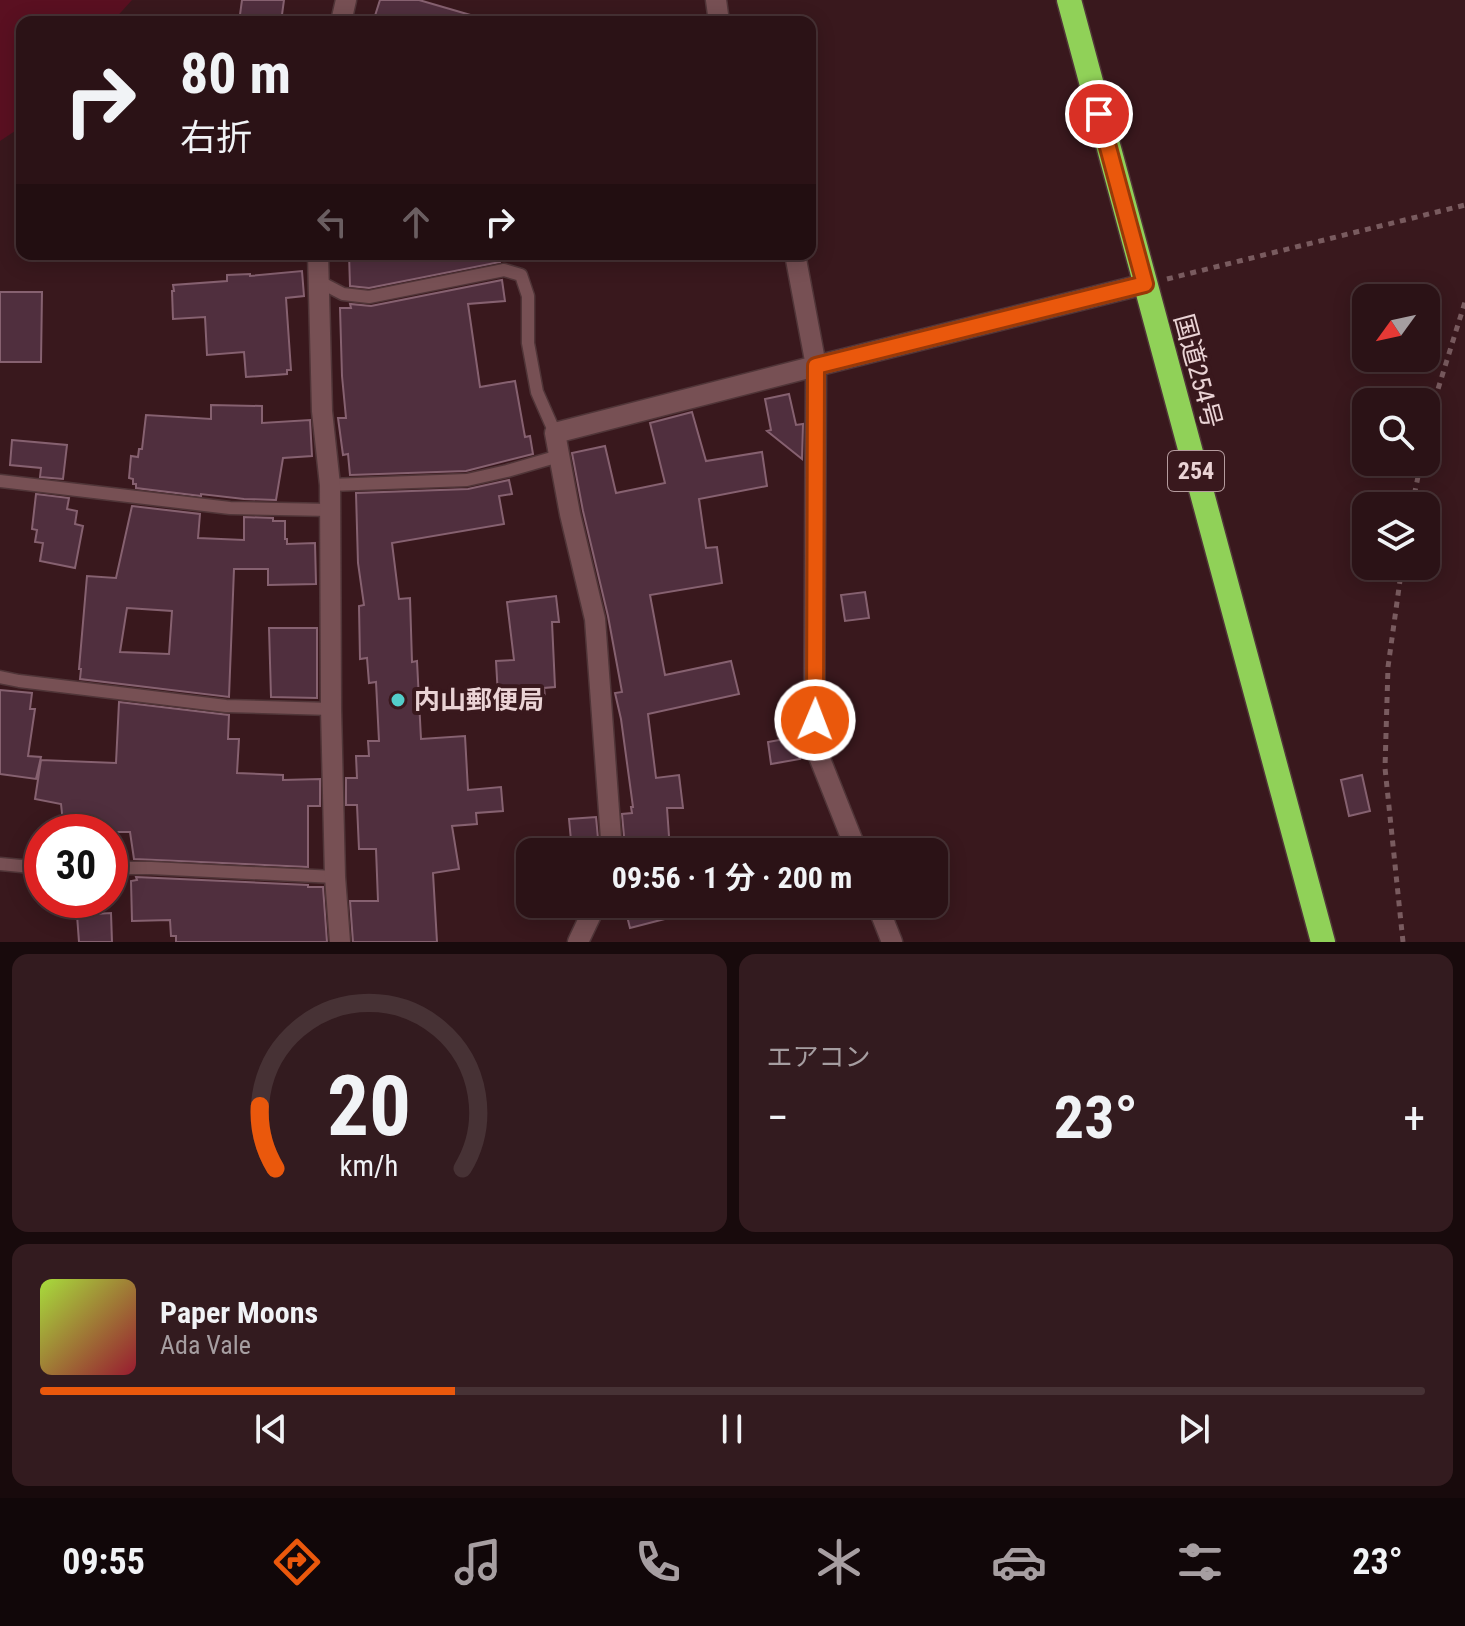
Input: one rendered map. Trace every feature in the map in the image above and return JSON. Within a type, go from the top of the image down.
[{"type":"highway","name":"国道254号","points":[[1069,0],[1323,942]]},
{"type":"street","points":[[318,260],[322,411],[330,485],[331,709],[335,877],[340,942]]},
{"type":"street","points":[[796,260],[816,366],[814,744],[851,838]]},
{"type":"street","points":[[611,838],[595,619],[555,433],[1145,284]]},
{"type":"street","points":[[578,942],[589,918]]},
{"type":"street","points":[[883,918],[892,942]]},
{"type":"lane","points":[[318,281],[343,294],[369,297],[504,270],[521,275],[528,296],[528,343],[537,392],[555,433]]},
{"type":"lane","points":[[330,485],[467,480],[559,456]]},
{"type":"lane","points":[[0,481],[230,508],[330,510]]},
{"type":"lane","points":[[0,677],[226,706],[331,709]]},
{"type":"lane","points":[[0,864],[24,866]]},
{"type":"lane","points":[[128,868],[335,877]]},
{"type":"path","points":[[1145,284],[1465,205]]},
{"type":"path","points":[[1438,388],[1465,302]]},
{"type":"path","points":[[1400,580],[1388,667],[1385,768],[1403,942]]},
{"type":"shaded area","points":[[0,0],[132,0],[117,16],[16,16],[16,130],[0,141]]},
{"type":"building","points":[[242,0],[284,0],[282,16],[240,16]]},
{"type":"building","points":[[380,0],[419,0],[474,16],[375,16]]},
{"type":"building","points":[[349,260],[500,260],[369,288],[350,286]]},
{"type":"building","points":[[302,271],[304,296],[286,298],[291,370],[287,370],[287,374],[246,377],[244,352],[207,355],[205,317],[173,319],[173,285],[227,281],[227,275]]},
{"type":"building","points":[[502,280],[505,301],[468,304],[480,387],[515,381],[525,437],[530,436],[533,454],[466,471],[350,475],[348,454],[343,455],[338,418],[346,418],[340,308],[351,308],[350,304],[371,306]]},
{"type":"building","points":[[0,292],[42,292],[41,362],[0,362]]},
{"type":"building","points":[[789,394],[796,425],[803,424],[802,459],[767,431],[771,430],[765,399]]},
{"type":"building","points":[[211,405],[262,406],[262,423],[310,420],[312,456],[283,458],[276,500],[201,496],[136,488],[133,484],[133,479],[129,478],[131,456],[138,457],[139,449],[142,449],[146,415],[211,419]]},
{"type":"building","points":[[692,412],[706,461],[762,452],[767,486],[699,499],[706,548],[717,547],[722,583],[650,595],[665,675],[731,661],[739,694],[648,714],[656,778],[679,775],[683,808],[667,808],[669,838],[624,838],[622,814],[632,813],[633,807],[615,693],[622,692],[572,453],[605,446],[616,493],[665,483],[650,423]]},
{"type":"building","points":[[12,440],[67,445],[63,479],[40,477],[41,468],[10,465]]},
{"type":"building","points":[[509,480],[512,494],[499,496],[504,524],[392,543],[399,599],[410,598],[412,662],[417,661],[421,739],[465,736],[468,790],[501,787],[503,811],[476,813],[477,824],[452,826],[459,869],[433,873],[437,942],[353,942],[350,901],[378,901],[376,849],[359,849],[357,805],[346,805],[346,778],[357,778],[356,756],[369,756],[368,741],[379,741],[376,682],[369,683],[367,658],[360,659],[359,606],[364,605],[358,563],[356,493],[468,489]]},
{"type":"building","points":[[36,494],[69,498],[67,509],[77,511],[75,524],[83,526],[75,568],[40,561],[43,543],[35,542],[37,530],[32,529]]},
{"type":"building","points":[[132,506],[200,514],[198,538],[244,540],[244,517],[273,518],[273,521],[285,521],[287,544],[315,543],[316,584],[268,585],[268,569],[234,569],[229,697],[80,679],[87,576],[116,578]],"holes":[[[127,608],[172,611],[169,654],[120,652]]]},
{"type":"building","points":[[865,592],[869,618],[845,621],[841,595]]},
{"type":"building","points":[[556,596],[559,622],[552,622],[555,687],[544,688],[545,697],[517,699],[517,695],[498,696],[496,661],[514,660],[507,602]]},
{"type":"building","points":[[269,628],[317,628],[317,698],[271,697]]},
{"type":"building","points":[[0,690],[32,693],[30,709],[35,709],[28,756],[41,757],[36,779],[0,774]]},
{"type":"building","points":[[119,702],[229,715],[228,739],[239,739],[237,773],[283,775],[283,780],[320,779],[320,806],[308,806],[308,867],[134,859],[128,814],[62,814],[61,804],[35,799],[41,760],[116,763]]},
{"type":"building","points":[[796,737],[800,759],[771,764],[768,742]]},
{"type":"building","points":[[1362,775],[1370,811],[1349,816],[1341,780]]},
{"type":"building","points":[[596,817],[598,838],[571,838],[569,819]]},
{"type":"building","points":[[136,877],[323,887],[327,942],[176,942],[176,936],[171,936],[170,920],[132,921],[131,881],[137,880]]},
{"type":"building","points":[[77,918],[111,918],[112,942],[79,942]]},
{"type":"building","points":[[628,918],[669,918],[630,928]]},
{"type":"place","name":"内山郵便局","points":[[398,700]]},
{"type":"route","points":[[815,720],[816,366],[1145,284],[1099,114]]}]
